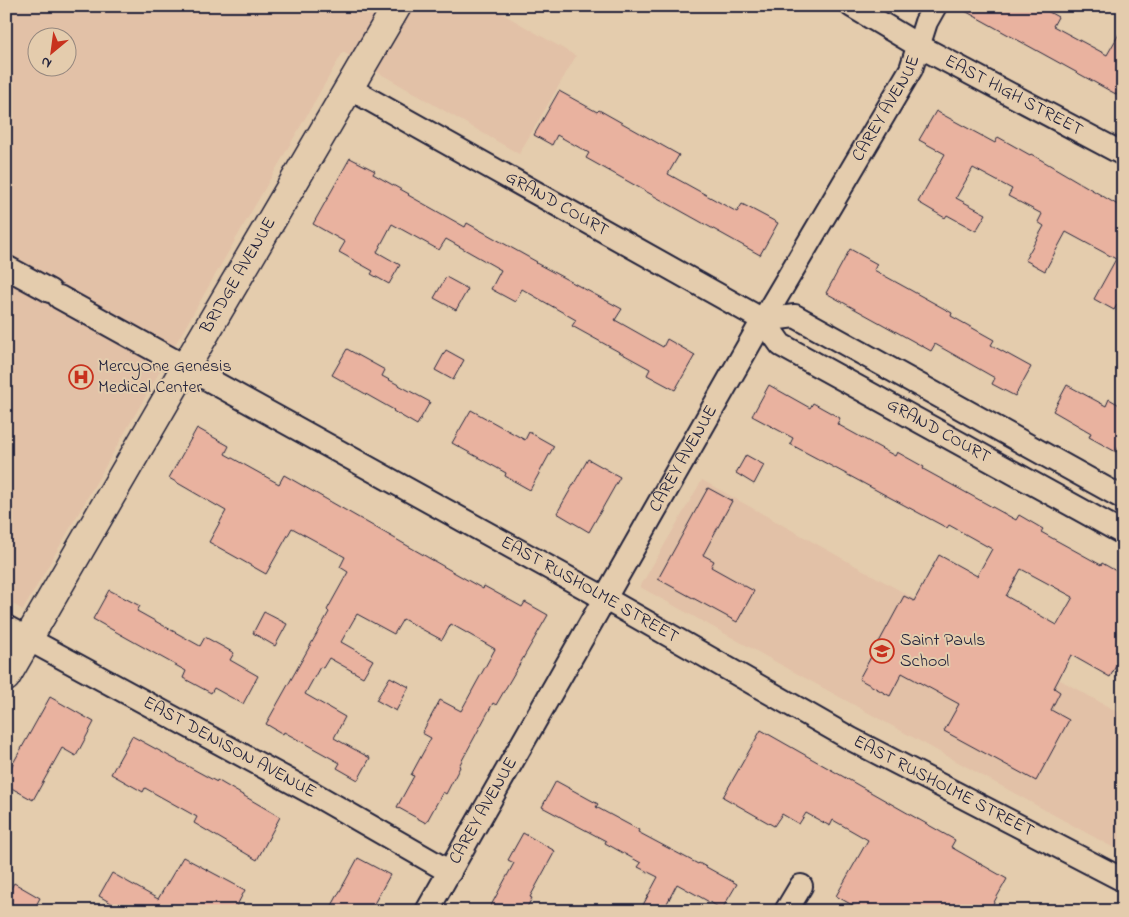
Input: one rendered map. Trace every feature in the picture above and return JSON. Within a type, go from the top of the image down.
[{"type":"street","name":"BRIDGE AVENUE","points":[[6,677],[17,633],[186,366],[397,6]]},
{"type":"street","name":"EAST HIGH STREET","points":[[852,6],[919,46],[1123,154]]},
{"type":"street","name":"CAREY AVENUE","points":[[427,911],[763,320],[911,69],[926,22],[935,6]]},
{"type":"street","name":"GRAND COURT","points":[[349,88],[763,320],[782,345],[1123,533]]},
{"type":"street","name":"EAST RUSHOLME STREET","points":[[6,267],[606,599],[851,739],[1123,880]]},
{"type":"street","name":"GRAND COURT","points":[[763,320],[796,316],[1123,498]]},
{"type":"street","name":"EAST DENISON AVENUE","points":[[17,633],[314,794],[450,872]]},
{"type":"street","points":[[786,911],[801,886]]},
{"type":"shaded area","name":"MercyOne Genesis Medical Center","points":[[6,6],[489,6],[576,56],[519,154],[343,52],[23,610],[6,600]]},
{"type":"shaded area","name":"Saint Pauls School","points":[[702,480],[1123,715],[1123,853],[640,587]]},
{"type":"building","points":[[956,6],[1038,6],[1058,17],[1053,26],[1107,55],[1123,27],[1123,98]]},
{"type":"building","points":[[559,91],[597,112],[599,110],[679,155],[668,174],[737,212],[742,204],[778,223],[760,255],[586,158],[589,153],[557,135],[552,145],[534,135]]},
{"type":"building","points":[[936,111],[995,143],[998,137],[1031,154],[1123,208],[1123,295],[1114,310],[1094,299],[1116,259],[1066,232],[1045,271],[1025,260],[1044,226],[1038,222],[1042,214],[1008,196],[1012,189],[973,168],[956,198],[986,214],[976,231],[947,215],[945,218],[918,202],[945,154],[919,140]]},
{"type":"building","points":[[350,158],[375,171],[373,174],[408,195],[465,227],[467,223],[536,263],[622,309],[615,320],[663,347],[667,339],[695,355],[675,390],[647,375],[650,369],[572,326],[576,320],[522,289],[515,302],[491,289],[501,270],[446,239],[439,250],[392,224],[377,252],[400,265],[389,284],[371,274],[373,271],[339,252],[345,242],[313,224]]},
{"type":"building","points":[[850,249],[877,264],[874,270],[952,313],[951,316],[994,340],[991,345],[1031,367],[1015,396],[992,384],[995,378],[935,344],[931,351],[826,293]]},
{"type":"building","points":[[446,277],[468,289],[456,310],[434,298]]},
{"type":"building","points":[[347,349],[385,370],[382,376],[430,402],[417,425],[332,375]]},
{"type":"building","points":[[446,350],[464,360],[453,380],[435,370]]},
{"type":"building","points":[[769,385],[810,408],[813,403],[840,418],[837,424],[895,456],[897,452],[924,467],[923,469],[1016,520],[1019,515],[1043,529],[1041,532],[1123,575],[1123,653],[1110,677],[1071,655],[1054,688],[1060,692],[1051,710],[1069,720],[1036,781],[944,731],[959,704],[902,673],[890,696],[859,679],[904,596],[914,601],[939,555],[977,576],[992,549],[949,525],[947,528],[790,444],[793,438],[752,416]],"holes":[[[1021,569],[1073,597],[1057,625],[1006,596]]]},
{"type":"building","points":[[1067,385],[1106,406],[1109,399],[1123,407],[1123,439],[1116,452],[1089,437],[1091,433],[1053,411]]},
{"type":"building","points":[[471,410],[525,440],[529,432],[554,446],[530,490],[505,476],[506,473],[452,443]]},
{"type":"building","points":[[197,428],[229,446],[225,454],[279,484],[284,475],[483,589],[484,586],[522,607],[525,602],[548,615],[496,705],[493,703],[446,794],[443,792],[426,823],[397,807],[414,776],[411,775],[431,738],[422,733],[440,700],[461,711],[495,649],[451,624],[442,640],[403,619],[394,634],[357,614],[341,642],[373,660],[363,677],[329,658],[323,668],[320,667],[305,694],[345,717],[334,738],[370,758],[358,780],[337,768],[340,763],[266,724],[329,612],[327,610],[348,572],[340,567],[345,557],[292,528],[266,574],[209,542],[226,511],[169,478]]},
{"type":"building","points":[[746,455],[764,465],[754,484],[736,473]]},
{"type":"building","points":[[588,459],[620,477],[589,532],[557,513]]},
{"type":"building","points":[[708,488],[732,501],[703,555],[714,561],[711,567],[754,591],[737,622],[658,579]]},
{"type":"building","points":[[109,590],[140,606],[137,611],[200,646],[205,637],[234,653],[230,660],[258,676],[243,704],[214,688],[211,693],[183,678],[186,671],[93,619]]},
{"type":"building","points":[[264,612],[287,624],[275,646],[253,633]]},
{"type":"building","points":[[390,677],[409,687],[396,711],[376,700]]},
{"type":"building","points":[[50,697],[94,722],[76,756],[62,748],[33,800],[6,785],[6,776]]},
{"type":"building","points":[[761,730],[955,840],[951,847],[1007,879],[989,911],[863,911],[836,896],[868,840],[833,820],[830,826],[806,813],[799,824],[782,814],[774,826],[723,797]]},
{"type":"building","points":[[132,736],[217,782],[217,780],[280,817],[257,860],[194,823],[197,817],[145,788],[143,792],[111,774]]},
{"type":"building","points":[[556,781],[598,804],[596,807],[639,830],[638,832],[737,884],[722,909],[677,884],[663,911],[654,911],[643,905],[658,877],[638,867],[641,863],[605,843],[606,841],[542,807]]},
{"type":"building","points":[[523,833],[555,851],[530,897],[532,898],[525,911],[488,911],[514,863],[508,860]]},
{"type":"building","points":[[183,857],[245,890],[234,911],[125,911],[99,896],[112,873],[158,899]]},
{"type":"building","points":[[358,858],[390,875],[370,911],[329,911]]},
{"type":"building","points":[[14,883],[40,898],[33,911],[6,911],[6,897]]},
{"type":"place","name":"MercyOne Genesis Medical Center","points":[[81,377]]},
{"type":"place","name":"Saint Pauls School","points":[[882,651]]}]
